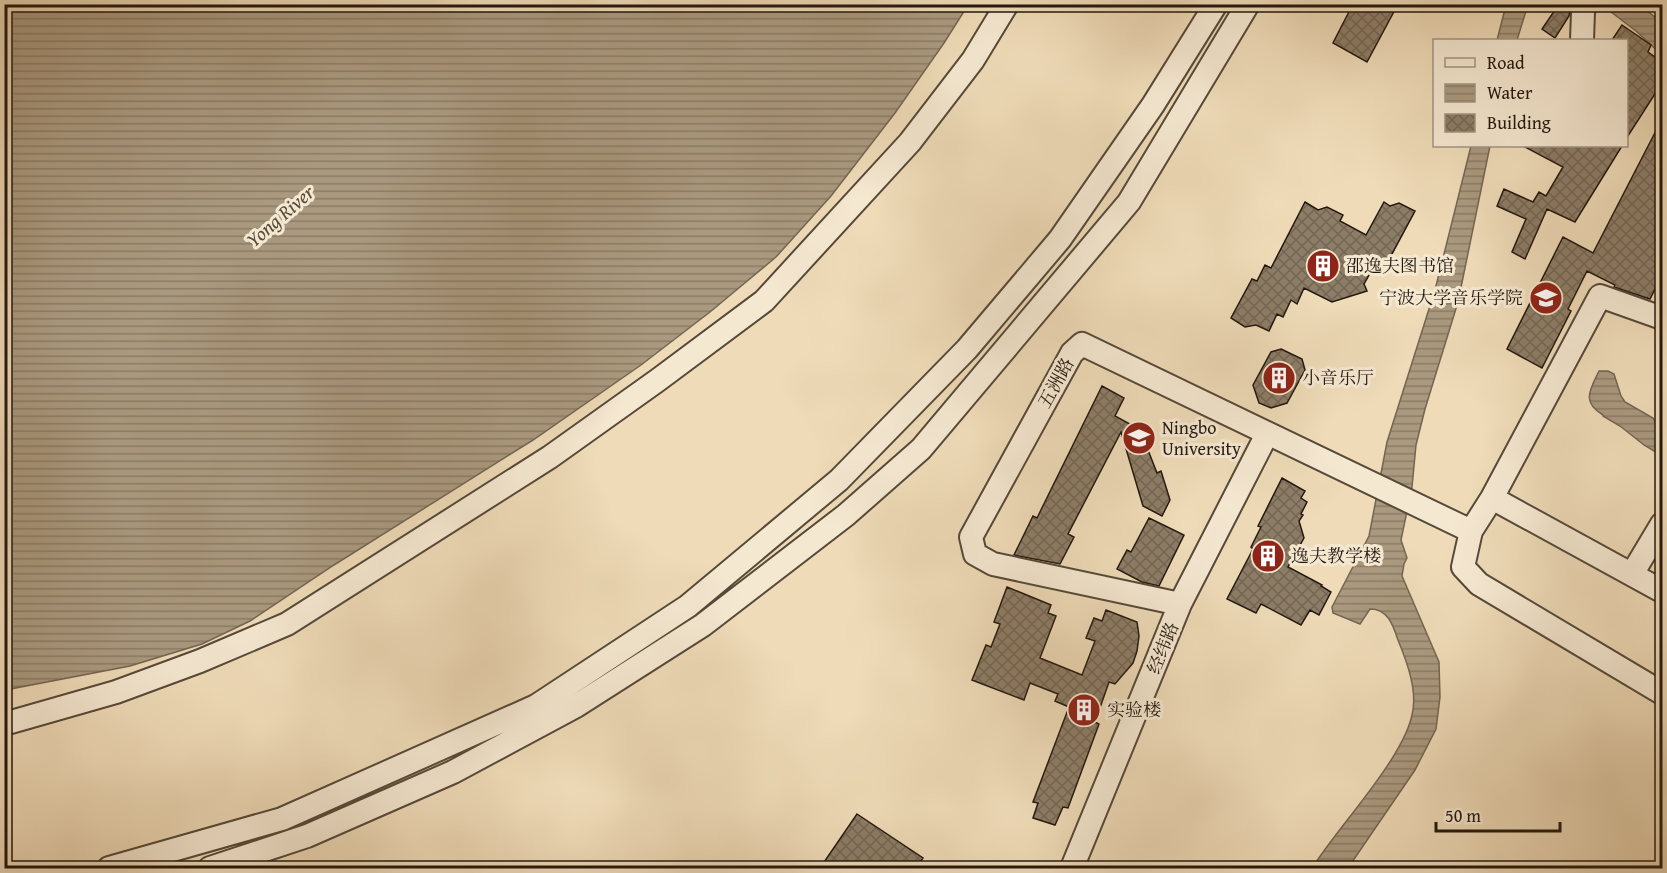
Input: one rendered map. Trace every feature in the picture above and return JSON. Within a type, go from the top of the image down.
[{"type":"street","points":[[4,724],[116,692],[200,661],[286,624],[550,457],[658,380],[764,301],[910,142],[974,60],[1008,4]]},
{"type":"street","points":[[109,868],[282,819],[464,739],[536,706],[688,606],[839,480],[967,349],[1060,239],[1153,105],[1216,4]]},
{"type":"street","points":[[210,868],[307,836],[453,772],[576,706],[703,625],[846,514],[921,449],[1129,202],[1248,4]]},
{"type":"street","points":[[1582,39],[1585,4]]},
{"type":"street","points":[[1662,318],[1600,296],[1492,498],[1471,531],[1463,567],[1479,584],[1662,693]]},
{"type":"street","name":"五洲路","points":[[1180,604],[993,564],[975,554],[971,537],[1072,352],[1082,344],[1471,531]]},
{"type":"street","name":"经纬路","points":[[1072,868],[1180,604],[1267,434]]},
{"type":"street","points":[[1492,498],[1662,591]]},
{"type":"street","points":[[1632,574],[1662,524]]},
{"type":"water","name":"Yong River","points":[[5,4],[968,5],[895,113],[831,196],[776,257],[641,365],[533,440],[334,565],[250,621],[202,644],[130,666],[5,690]]},
{"type":"water","points":[[1506,5],[1530,5],[1517,39],[1497,39]]},
{"type":"water","points":[[1602,5],[1640,5],[1662,23],[1662,55],[1636,31]]},
{"type":"water","points":[[1471,147],[1490,147],[1458,302],[1416,445],[1412,487],[1401,540],[1407,558],[1402,576],[1439,662],[1440,697],[1436,729],[1415,770],[1348,868],[1312,868],[1384,771],[1404,737],[1412,715],[1414,696],[1411,677],[1389,619],[1381,612],[1370,609],[1360,624],[1333,613],[1332,607],[1369,536],[1387,442],[1435,290]]},
{"type":"water","points":[[1599,371],[1614,374],[1625,402],[1653,418],[1662,443],[1662,456],[1603,416],[1592,405],[1589,395]]},
{"type":"building","points":[[1353,4],[1398,4],[1367,62],[1333,43]]},
{"type":"building","points":[[1559,4],[1571,4],[1569,16],[1555,38],[1542,29]]},
{"type":"building","points":[[1622,25],[1651,45],[1648,52],[1662,62],[1662,83],[1628,136],[1628,39],[1613,39]]},
{"type":"building","points":[[1662,119],[1662,275],[1650,299],[1614,287],[1615,285],[1587,271],[1568,309],[1571,311],[1542,368],[1507,349],[1563,237],[1593,253]]},
{"type":"building","points":[[1525,147],[1621,147],[1575,222],[1547,209],[1525,259],[1512,252],[1526,219],[1497,206],[1504,189],[1533,202],[1539,192],[1546,196],[1563,167]]},
{"type":"building","name":"邵逸夫图书馆","points":[[1305,202],[1318,210],[1327,207],[1343,215],[1340,221],[1366,235],[1384,202],[1390,206],[1399,203],[1415,211],[1385,267],[1376,263],[1364,284],[1367,291],[1332,302],[1304,288],[1297,304],[1291,300],[1283,317],[1277,314],[1269,331],[1256,325],[1245,327],[1231,318],[1252,279],[1257,281],[1265,265],[1271,268]]},
{"type":"building","name":"小音乐厅","points":[[1281,349],[1302,359],[1305,370],[1287,403],[1271,408],[1259,403],[1253,385],[1271,352]]},
{"type":"building","points":[[1102,386],[1124,398],[1115,416],[1148,434],[1152,444],[1148,450],[1157,473],[1161,471],[1170,500],[1162,516],[1143,506],[1121,432],[1068,534],[1074,537],[1060,564],[1014,555],[1033,516],[1037,518]]},
{"type":"building","name":"逸夫教学楼","points":[[1282,478],[1305,491],[1301,498],[1307,502],[1299,521],[1304,538],[1288,567],[1331,592],[1319,615],[1310,610],[1301,625],[1261,604],[1256,613],[1227,599],[1253,549],[1251,547],[1261,527],[1258,526]]},
{"type":"building","points":[[1149,518],[1184,535],[1159,586],[1142,582],[1117,569],[1127,550],[1131,552]]},
{"type":"building","name":"实验楼","points":[[1007,587],[1051,605],[1048,613],[1056,616],[1040,658],[1082,675],[1095,641],[1086,638],[1094,618],[1102,621],[1106,610],[1137,622],[1139,636],[1133,663],[1115,684],[1109,682],[1095,722],[1099,724],[1068,808],[1063,807],[1055,825],[1033,818],[1038,803],[1033,802],[1069,707],[1055,701],[1058,694],[1030,683],[1024,700],[972,680],[986,645],[991,647],[1000,624],[994,622]]},
{"type":"building","points":[[857,814],[923,858],[916,868],[820,868]]},
{"type":"place","name":"邵逸夫图书馆","points":[[1323,266]]},
{"type":"place","name":"宁波大学音乐学院","points":[[1546,298]]},
{"type":"place","name":"小音乐厅","points":[[1279,378]]},
{"type":"place","name":"Ningbo University","points":[[1139,438]]},
{"type":"place","name":"逸夫教学楼","points":[[1268,556]]},
{"type":"place","name":"实验楼","points":[[1084,710]]}]
